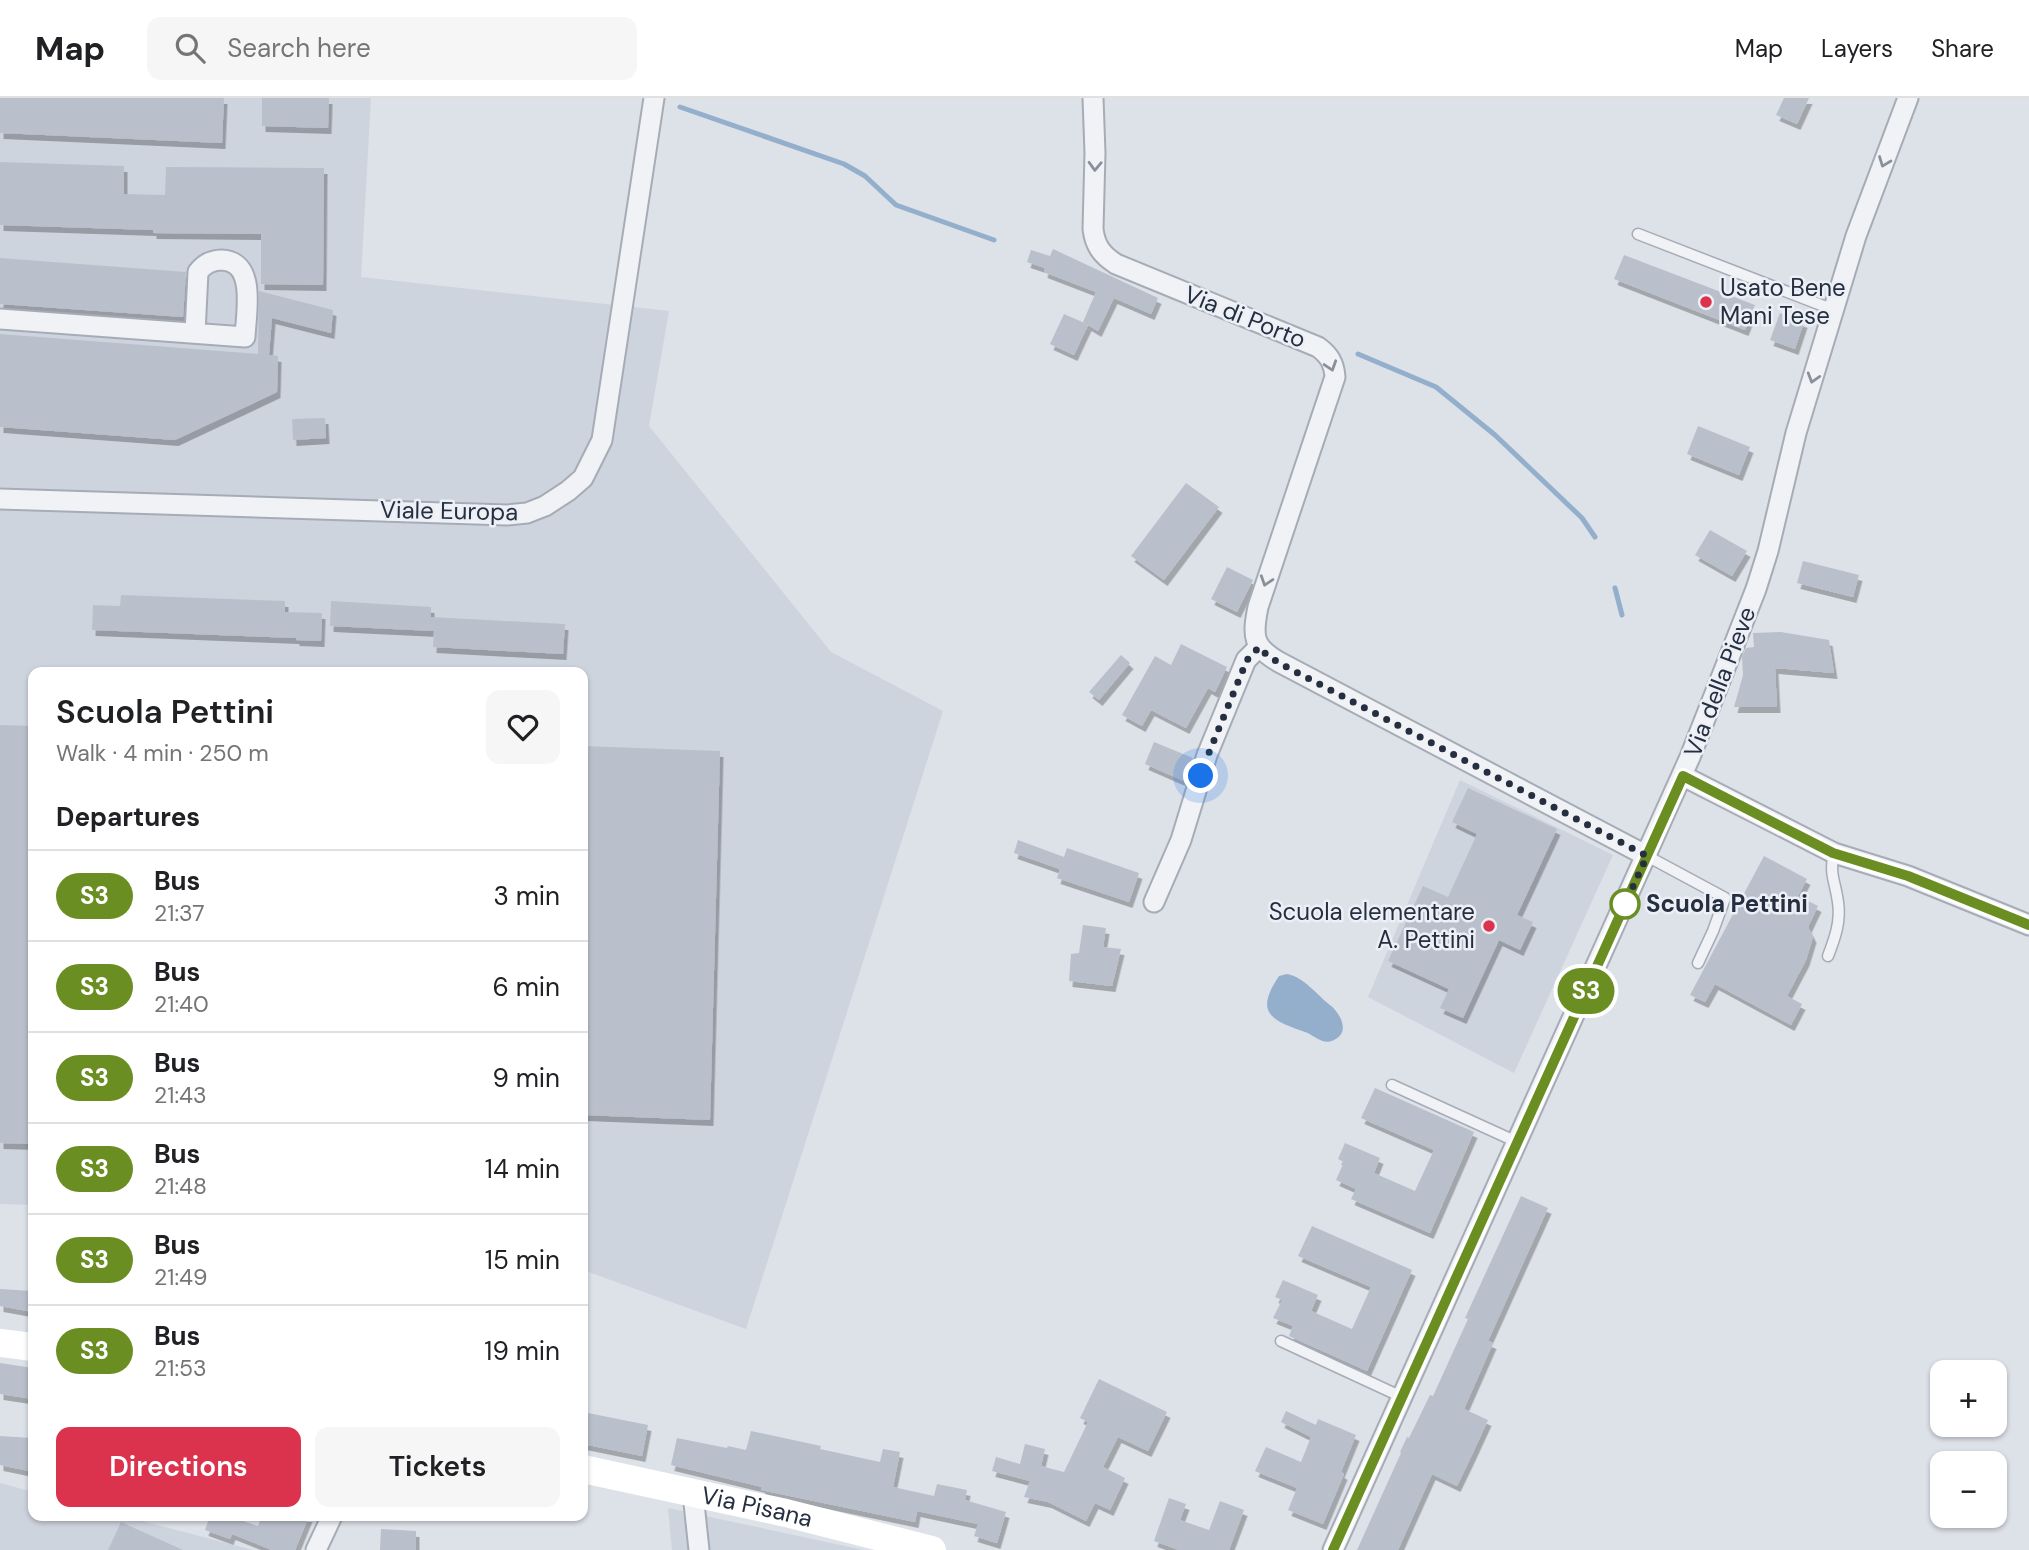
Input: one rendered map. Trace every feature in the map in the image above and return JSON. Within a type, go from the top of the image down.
[{"type":"main road","points":[[0,1343],[28,1346]]},
{"type":"main road","name":"Via Pisana","points":[[588,1470],[834,1525],[932,1550]]},
{"type":"street","name":"Viale Europa","points":[[0,499],[507,515],[527,513],[545,506],[583,478],[601,440],[654,98]]},
{"type":"street","name":"Via di Porto","points":[[1093,98],[1093,229],[1101,252],[1116,264],[1318,347],[1327,353],[1335,369],[1335,377],[1258,607],[1255,633],[1259,647]]},
{"type":"street","name":"Via della Pieve","points":[[1333,1550],[1683,776],[1756,590],[1796,433],[1856,236],[1909,98]]},
{"type":"street","points":[[0,319],[195,334]]},
{"type":"street","points":[[1154,902],[1181,839],[1222,720],[1247,660],[1259,647],[1279,663],[1647,856]]},
{"type":"street","points":[[1683,776],[1833,853],[1908,876],[2029,925]]},
{"type":"street","points":[[693,1494],[699,1550]]},
{"type":"street","points":[[316,1550],[330,1521]]},
{"type":"lane","points":[[1638,234],[1833,310]]},
{"type":"lane","points":[[1828,956],[1838,922],[1838,904],[1830,868],[1833,853]]},
{"type":"lane","points":[[1647,856],[1725,898],[1698,963]]},
{"type":"lane","points":[[1392,1085],[1517,1142]]},
{"type":"lane","points":[[1281,1341],[1402,1397]]},
{"type":"shaded area","points":[[0,98],[371,98],[361,277],[669,311],[649,426],[831,652],[943,711],[746,1329],[588,1272],[588,667],[28,667],[28,1205],[0,1204]]},
{"type":"shaded area","name":"Scuola elementare A. Pettini","points":[[1460,780],[1613,855],[1514,1073],[1368,997]]},
{"type":"shaded area","points":[[0,1483],[28,1491],[28,1521],[142,1521],[253,1550],[0,1550]]},
{"type":"shaded area","points":[[668,1508],[864,1550],[672,1550]]},
{"type":"water","points":[[1287,974],[1305,982],[1334,1008],[1343,1028],[1339,1037],[1330,1042],[1322,1041],[1275,1019],[1270,1013],[1267,1007],[1272,989],[1279,976]]},
{"type":"building","points":[[0,98],[224,98],[222,143],[0,133]]},
{"type":"building","points":[[262,98],[329,98],[328,128],[262,126]]},
{"type":"building","points":[[1784,98],[1809,98],[1797,124],[1776,115]]},
{"type":"building","points":[[0,162],[124,166],[124,194],[165,195],[166,167],[324,168],[323,285],[261,284],[261,234],[153,233],[153,230],[0,225]]},
{"type":"building","points":[[1053,249],[1158,298],[1151,314],[1114,298],[1098,331],[1088,325],[1074,355],[1050,344],[1064,314],[1087,324],[1083,322],[1096,292],[1044,272],[1045,268],[1027,262],[1031,250],[1050,256]]},
{"type":"building","points":[[1624,255],[1755,305],[1745,330],[1614,279]]},
{"type":"building","points":[[0,258],[186,272],[183,317],[0,304]]},
{"type":"building","points":[[259,291],[333,310],[331,333],[272,318],[269,355],[278,356],[277,392],[175,440],[0,427],[0,334],[258,354]]},
{"type":"building","points":[[1780,313],[1804,322],[1795,349],[1770,340]]},
{"type":"building","points":[[325,418],[326,438],[293,440],[292,419]]},
{"type":"building","points":[[1698,426],[1750,447],[1739,475],[1687,454]]},
{"type":"building","points":[[1186,483],[1219,507],[1164,580],[1131,556]]},
{"type":"building","points":[[1710,530],[1747,551],[1732,576],[1695,555]]},
{"type":"building","points":[[1803,561],[1859,575],[1853,597],[1797,583]]},
{"type":"building","points":[[1227,567],[1253,580],[1237,612],[1211,599]]},
{"type":"building","points":[[121,595],[285,601],[285,612],[322,613],[321,641],[92,630],[93,605],[120,606]]},
{"type":"building","points":[[331,601],[431,607],[431,617],[565,624],[563,654],[433,647],[434,631],[330,626]]},
{"type":"building","points":[[1781,632],[1829,640],[1834,673],[1775,668],[1777,707],[1734,707],[1743,675],[1742,657],[1746,648],[1754,647],[1753,633]]},
{"type":"building","points":[[1181,644],[1227,667],[1215,692],[1208,688],[1186,728],[1151,710],[1142,726],[1122,715],[1155,656],[1171,665]]},
{"type":"building","points":[[1121,655],[1130,663],[1099,700],[1089,692]]},
{"type":"building","points":[[0,725],[28,726],[28,1144],[0,1143]]},
{"type":"building","points":[[1154,742],[1193,758],[1184,781],[1145,764]]},
{"type":"building","points":[[588,746],[720,751],[710,1120],[588,1115]]},
{"type":"building","points":[[1468,788],[1557,829],[1517,915],[1533,922],[1520,950],[1499,940],[1463,1018],[1440,1008],[1449,989],[1388,961],[1423,886],[1448,897],[1477,834],[1452,822]]},
{"type":"building","points":[[1018,840],[1064,857],[1067,848],[1139,873],[1129,902],[1057,878],[1060,869],[1014,853]]},
{"type":"building","points":[[1764,856],[1807,879],[1798,896],[1818,906],[1808,927],[1813,937],[1806,960],[1787,996],[1802,1004],[1791,1025],[1715,984],[1705,1002],[1690,995]]},
{"type":"building","points":[[1083,925],[1106,928],[1103,947],[1121,949],[1112,986],[1069,981],[1071,954],[1079,953]]},
{"type":"building","points":[[1375,1088],[1474,1132],[1430,1233],[1351,1199],[1356,1189],[1336,1180],[1344,1162],[1338,1159],[1345,1143],[1380,1158],[1374,1173],[1415,1191],[1434,1150],[1361,1118]]},
{"type":"building","points":[[1521,1196],[1548,1208],[1488,1341],[1493,1343],[1464,1409],[1488,1420],[1471,1457],[1457,1486],[1432,1474],[1398,1550],[1357,1550],[1407,1437],[1409,1438],[1430,1395],[1433,1396],[1468,1319],[1465,1318]]},
{"type":"building","points":[[1312,1226],[1412,1270],[1367,1371],[1289,1336],[1293,1326],[1273,1318],[1282,1300],[1275,1297],[1283,1280],[1318,1295],[1311,1311],[1352,1329],[1371,1287],[1298,1256]]},
{"type":"building","points":[[0,1289],[28,1291],[28,1311],[0,1306]]},
{"type":"building","points":[[0,1363],[28,1367],[28,1398],[0,1394]]},
{"type":"building","points":[[1099,1379],[1167,1412],[1148,1451],[1118,1437],[1103,1467],[1125,1478],[1110,1510],[1095,1503],[1086,1521],[1048,1502],[1024,1497],[1030,1481],[992,1471],[996,1457],[1020,1464],[1025,1444],[1045,1449],[1041,1466],[1064,1472],[1088,1422],[1080,1418]]},
{"type":"building","points":[[1286,1411],[1316,1425],[1318,1419],[1356,1435],[1341,1472],[1344,1474],[1323,1524],[1288,1510],[1297,1488],[1255,1471],[1266,1447],[1301,1462],[1311,1437],[1281,1422]]},
{"type":"building","points":[[588,1413],[648,1425],[642,1456],[588,1445]]},
{"type":"building","points":[[751,1431],[880,1462],[883,1449],[900,1452],[893,1487],[934,1496],[937,1484],[967,1490],[965,1500],[1006,1512],[997,1543],[974,1536],[978,1524],[917,1511],[915,1522],[761,1490],[762,1487],[671,1465],[677,1438],[746,1450]]},
{"type":"building","points":[[0,1436],[28,1438],[28,1471],[0,1465]]},
{"type":"building","points":[[1169,1498],[1186,1504],[1180,1520],[1209,1530],[1220,1501],[1244,1510],[1229,1550],[1179,1550],[1154,1541]]},
{"type":"building","points":[[208,1521],[242,1521],[258,1526],[260,1521],[307,1521],[295,1550],[272,1550],[232,1534],[230,1539],[205,1530]]},
{"type":"building","points":[[121,1522],[183,1550],[108,1550]]},
{"type":"building","points":[[381,1529],[416,1531],[416,1550],[380,1550]]},
{"type":"waterway","points":[[680,107],[844,164],[865,176],[896,205],[994,240]]},
{"type":"waterway","points":[[1358,354],[1436,387],[1495,435],[1582,518],[1595,537]]},
{"type":"waterway","points":[[1615,588],[1622,615]]},
{"type":"bus line","name":"S3","points":[[1333,1550],[1683,776],[1833,853],[1908,876],[2029,925]]},
{"type":"place","name":"Usato Bene Mani Tese","points":[[1706,302]]},
{"type":"place","name":"Scuola Pettini","points":[[1625,904]]},
{"type":"place","name":"Scuola elementare A. Pettini","points":[[1489,926]]},
{"type":"route","points":[[1201,776],[1247,660],[1259,647],[1279,663],[1647,856],[1625,904]]}]
